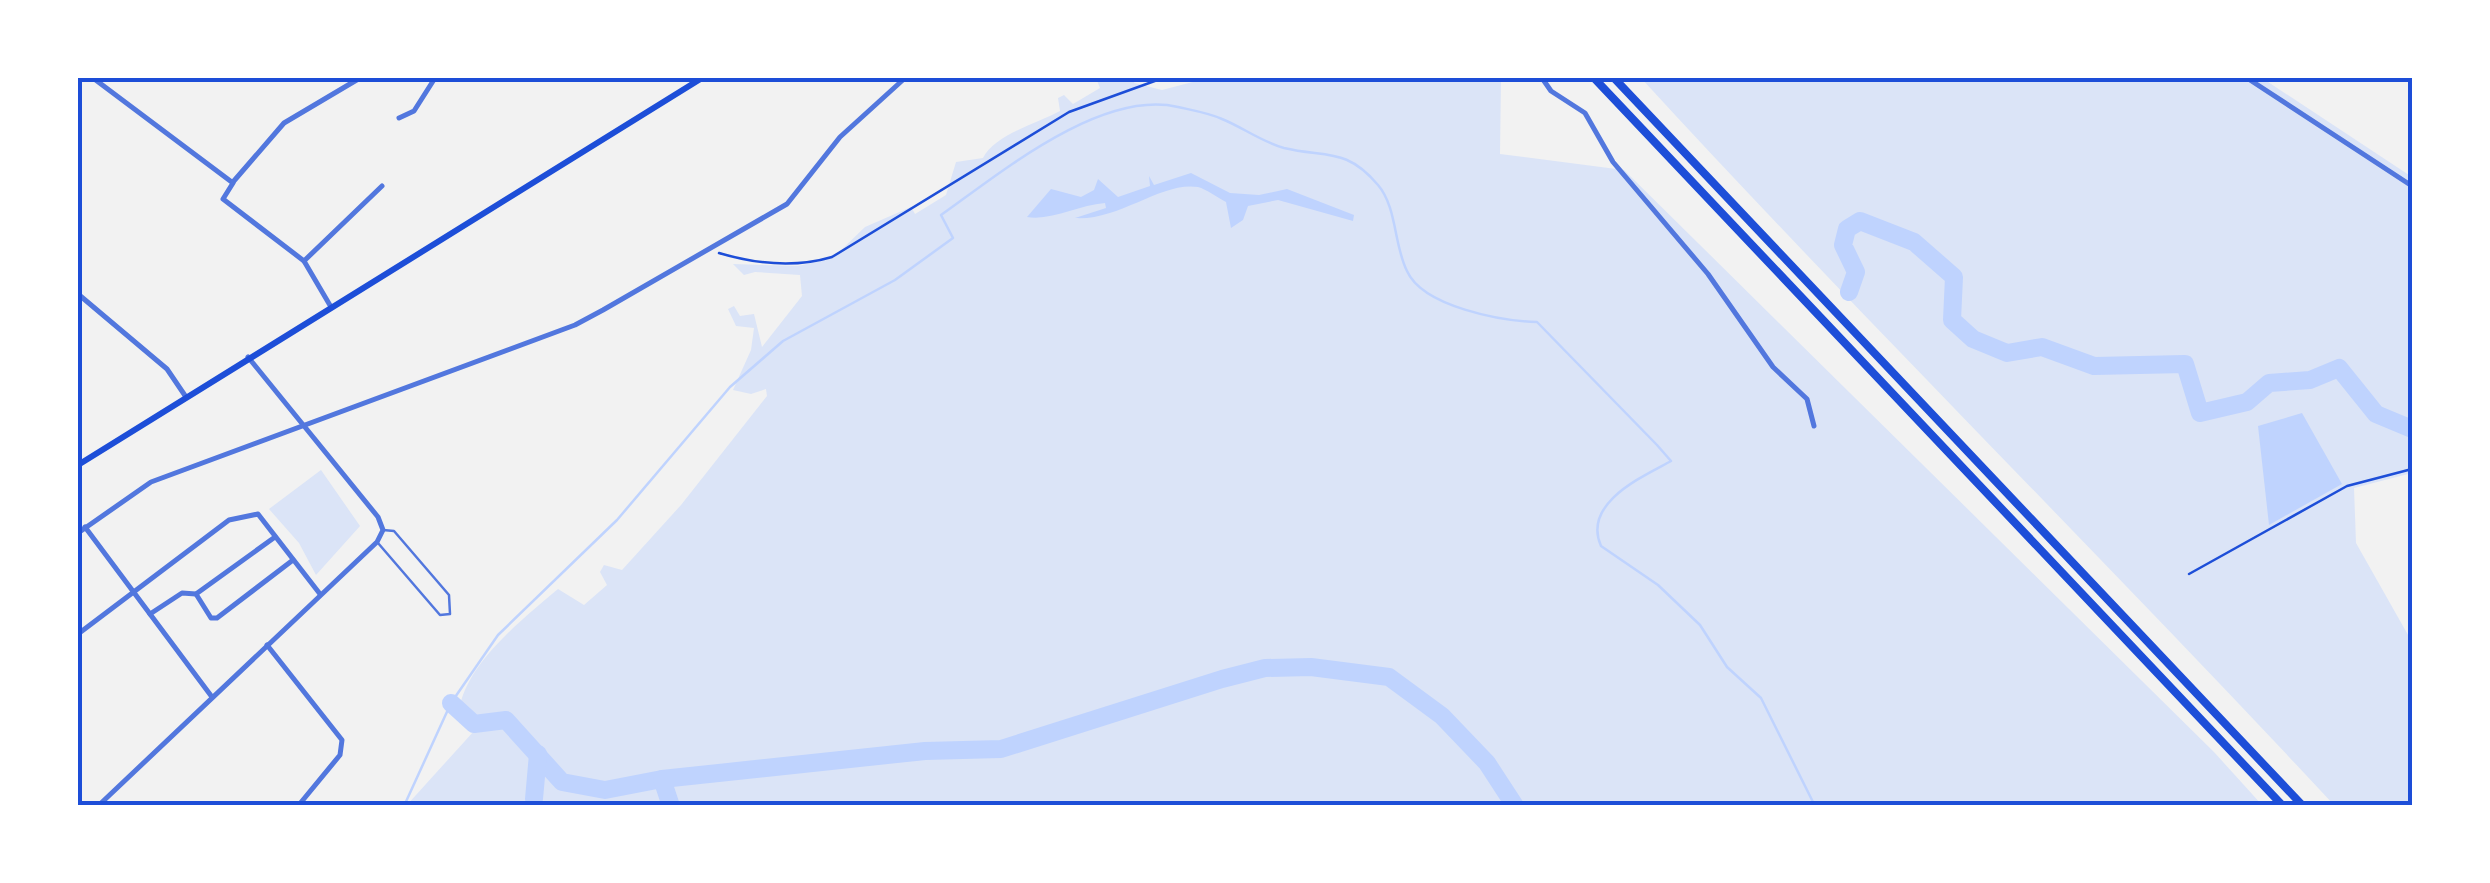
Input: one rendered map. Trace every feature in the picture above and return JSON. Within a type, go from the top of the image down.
[{"type":"highway","points":[[1594,78],[2283,806]]},
{"type":"highway","points":[[1614,78],[2302,806]]},
{"type":"main road","points":[[78,465],[702,78]]},
{"type":"street","points":[[93,78],[233,183]]},
{"type":"street","points":[[331,307],[304,262],[223,199],[284,123],[360,78]]},
{"type":"street","points":[[399,118],[414,112],[435,78]]},
{"type":"street","points":[[78,533],[151,482],[576,325],[787,204],[840,137],[904,78]]},
{"type":"street","points":[[1542,78],[1551,91],[1586,112],[1610,158],[1708,274],[1773,366],[1807,399],[1814,426]]},
{"type":"street","points":[[2248,78],[2412,186]]},
{"type":"street","points":[[304,262],[382,186]]},
{"type":"street","points":[[78,294],[167,369],[186,397]]},
{"type":"street","points":[[98,806],[377,542],[383,530],[378,517],[248,357]]},
{"type":"street","points":[[78,634],[229,520],[246,513],[258,514],[320,594]]},
{"type":"street","points":[[86,528],[212,698]]},
{"type":"street","points":[[150,614],[182,593],[196,594],[276,537]]},
{"type":"street","points":[[196,594],[211,618],[217,618],[294,560]]},
{"type":"street","points":[[267,645],[342,740],[340,755],[298,806]]},
{"type":"lane","points":[[377,542],[440,615],[450,614],[450,595],[394,531],[383,530]]},
{"type":"path","points":[[708,250],[747,261],[811,263],[832,257],[1069,112],[1163,78]]},
{"type":"path","points":[[2188,574],[2346,486],[2412,469]]},
{"type":"shaded area","points":[[1096,78],[1137,78],[1134,83],[1162,90],[1208,78],[1501,78],[1500,154],[1624,170],[2214,752],[2262,805],[406,806],[484,720],[460,705],[487,656],[558,589],[584,605],[607,585],[600,572],[604,565],[622,570],[681,505],[767,396],[766,389],[751,394],[733,390],[751,350],[754,328],[736,326],[728,309],[734,306],[740,316],[754,314],[762,347],[802,296],[800,275],[744,275],[733,264],[798,266],[833,258],[865,227],[911,207],[915,214],[946,195],[956,162],[983,158],[1006,136],[1060,111],[1058,98],[1064,95],[1073,104],[1100,88]]},
{"type":"shaded area","points":[[1641,78],[2262,78],[2412,177],[2412,473],[2354,488],[2356,543],[2412,642],[2412,805],[2334,805]]},
{"type":"shaded area","points":[[321,470],[360,526],[316,575],[299,543],[269,509]]},
{"type":"water","points":[[1191,173],[1230,193],[1259,195],[1287,189],[1354,215],[1353,221],[1278,200],[1248,206],[1243,220],[1231,228],[1226,202],[1198,187],[1170,190],[1091,217],[1075,218],[1106,208],[1105,203],[1046,217],[1027,217],[1051,189],[1081,197],[1094,190],[1098,179],[1118,197],[1150,186],[1149,176],[1154,185]]},
{"type":"water","points":[[2302,413],[2342,484],[2269,525],[2258,426]]},
{"type":"waterway","points":[[404,806],[451,703],[498,635],[617,520],[730,387],[783,341],[895,280],[953,238],[941,215],[1021,158],[1084,122],[1148,105],[1206,113],[1276,145],[1335,156],[1356,165],[1384,194],[1403,261],[1416,283],[1429,294],[1465,310],[1537,322],[1657,445],[1671,461],[1631,484],[1607,504],[1597,531],[1601,546],[1658,585],[1700,625],[1727,667],[1761,698],[1815,806]]},
{"type":"waterway","points":[[1849,292],[1856,272],[1843,245],[1847,229],[1860,221],[1914,242],[1954,277],[1952,320],[1973,339],[2007,353],[2042,347],[2094,366],[2185,364],[2200,413],[2247,402],[2269,383],[2310,380],[2339,368],[2376,414],[2412,429]]},
{"type":"waterway","points":[[451,703],[474,724],[506,720],[562,782],[605,790],[662,779],[925,751],[1001,749],[1222,679],[1265,668],[1311,667],[1389,677],[1442,716],[1487,763],[1515,806]]},
{"type":"waterway","points":[[534,799],[538,754]]},
{"type":"waterway","points":[[662,779],[671,806]]},
{"type":"waterway","points":[[1547,806],[1563,806]]}]
